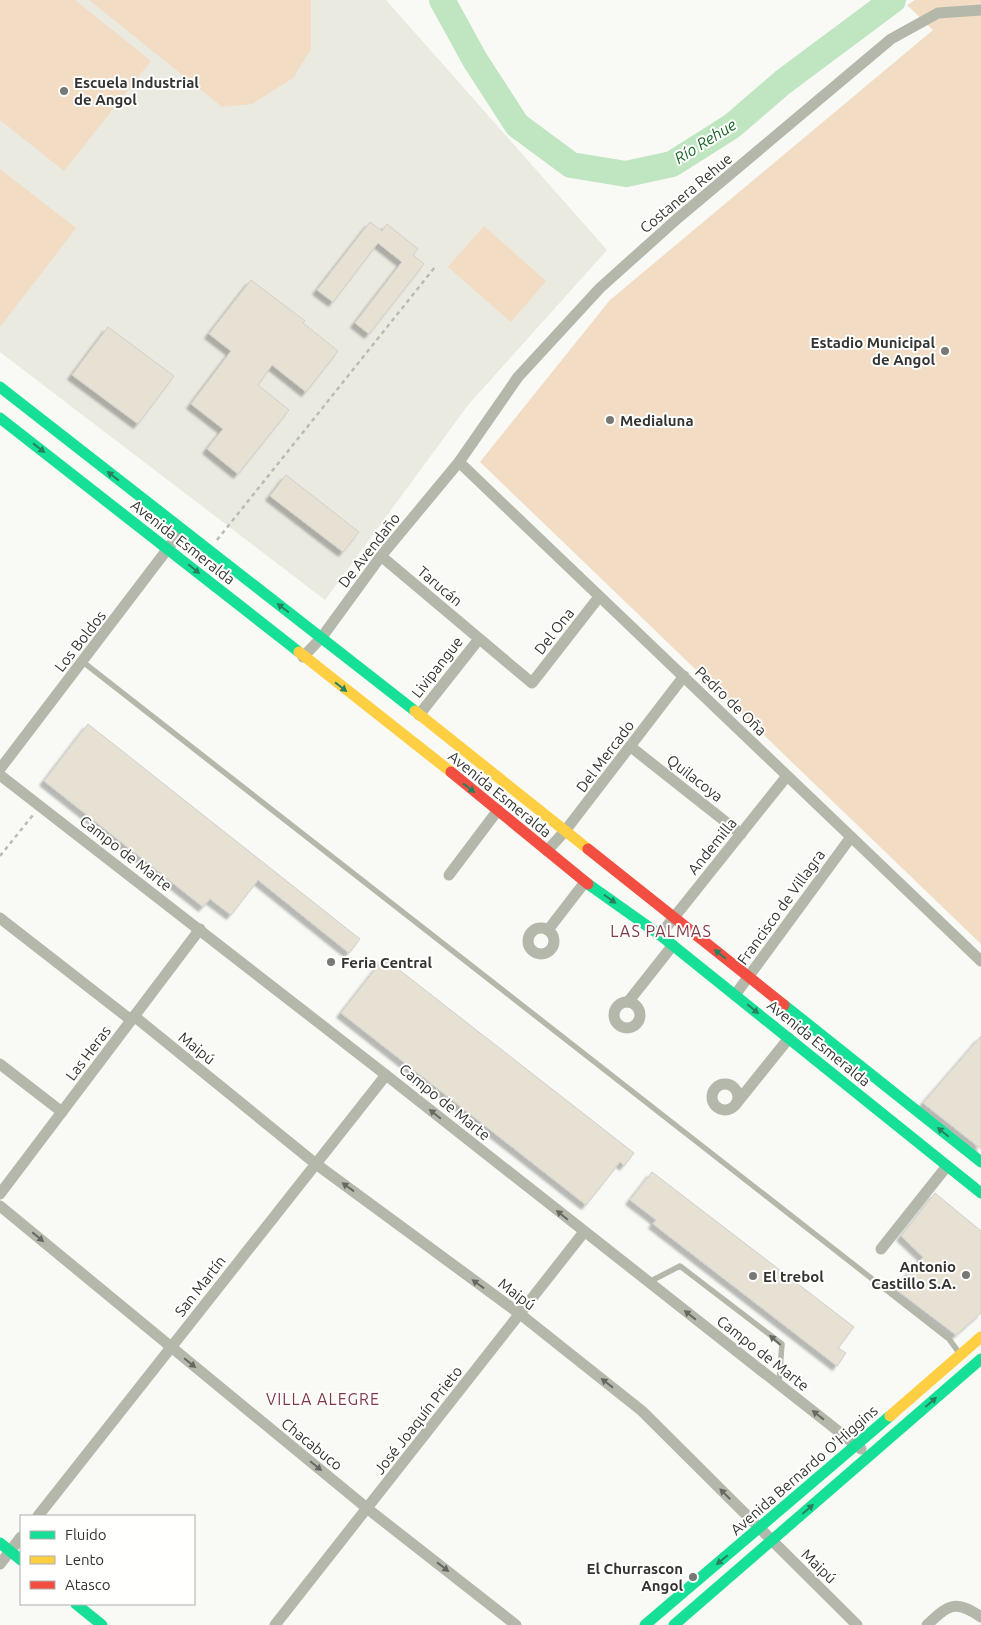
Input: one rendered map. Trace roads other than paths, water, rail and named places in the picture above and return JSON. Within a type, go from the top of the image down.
[{"type":"street","name":"Costanera Rehue","points":[[459,462],[518,378],[600,288],[678,218],[892,39],[938,13],[981,10]]},
{"type":"street","name":"Avenida Esmeralda","points":[[0,387],[208,551],[322,637],[398,714],[427,738],[498,810],[547,851],[585,882],[673,945],[981,1193]]},
{"type":"street","name":"Avenida Esmeralda","points":[[0,418],[169,549],[303,657],[398,714],[419,715],[427,738],[566,831],[981,1162]]},
{"type":"street","name":"De Avendaño","points":[[303,657],[322,637],[381,556],[459,462]]},
{"type":"street","name":"Pedro de Oña","points":[[459,462],[981,961]]},
{"type":"street","name":"Los Boldos","points":[[0,769],[182,530]]},
{"type":"street","name":"Tarucán","points":[[381,556],[532,683]]},
{"type":"street","name":"Del Ona","points":[[532,683],[599,596]]},
{"type":"street","name":"Livipangue","points":[[419,715],[479,639]]},
{"type":"street","name":"Del Mercado","points":[[547,851],[566,831],[684,676]]},
{"type":"street","name":"Quilacoya","points":[[631,747],[741,834]]},
{"type":"street","name":"Campo de Marte","points":[[0,775],[200,929],[869,1456]]},
{"type":"street","name":"Andemilla","points":[[660,935],[787,776]]},
{"type":"street","points":[[449,875],[498,810]]},
{"type":"street","name":"Francisco de Villagra","points":[[735,995],[851,837]]},
{"type":"street","points":[[548,930],[585,882]]},
{"type":"street","name":"Maipú","points":[[0,918],[133,1018],[316,1164],[520,1314],[642,1411],[858,1625]]},
{"type":"street","name":"Las Heras","points":[[0,1194],[200,929]]},
{"type":"street","points":[[628,1002],[673,945]]},
{"type":"street","points":[[736,1104],[789,1038]]},
{"type":"street","points":[[0,1064],[62,1112]]},
{"type":"street","name":"San Martín","points":[[39,1515],[386,1075]]},
{"type":"street","points":[[881,1249],[947,1166]]},
{"type":"street","name":"Chacabuco","points":[[0,1206],[368,1509],[516,1625]]},
{"type":"street","name":"José Joaquín Prieto","points":[[275,1625],[584,1232]]},
{"type":"street","name":"Avenida Bernardo O'Higgins","points":[[645,1625],[981,1337]]},
{"type":"street","points":[[674,1625],[869,1456],[978,1366],[960,1355]]},
{"type":"street","points":[[0,1564],[20,1538]]},
{"type":"street","points":[[0,1543],[20,1559]]},
{"type":"street","points":[[77,1605],[102,1625]]},
{"type":"street","points":[[928,1625],[944,1610],[956,1607],[968,1608],[981,1617]]},
{"type":"lane","points":[[82,662],[949,1338],[960,1355]]},
{"type":"lane","points":[[648,1282],[680,1266],[782,1344],[779,1385]]},
{"type":"waterway","name":"Río Rehue","points":[[442,0],[475,60],[517,125],[571,165],[626,174],[672,164],[732,126],[783,82],[893,0]]},
{"type":"place","name":"Escuela Industrial de Angol","points":[[64,91]]},
{"type":"place","name":"Estadio Municipal de Angol","points":[[945,351]]},
{"type":"place","name":"Medialuna","points":[[610,420]]},
{"type":"place","name":"Feria Central","points":[[331,962]]},
{"type":"place","name":"Antonio Castillo S.A.","points":[[966,1275]]},
{"type":"place","name":"El trebol","points":[[753,1276]]},
{"type":"place","name":"El Churrascon Angol","points":[[693,1577]]},
{"type":"district","name":"LAS PALMAS","points":[[661,931]]},
{"type":"district","name":"VILLA ALEGRE","points":[[323,1399]]}]
